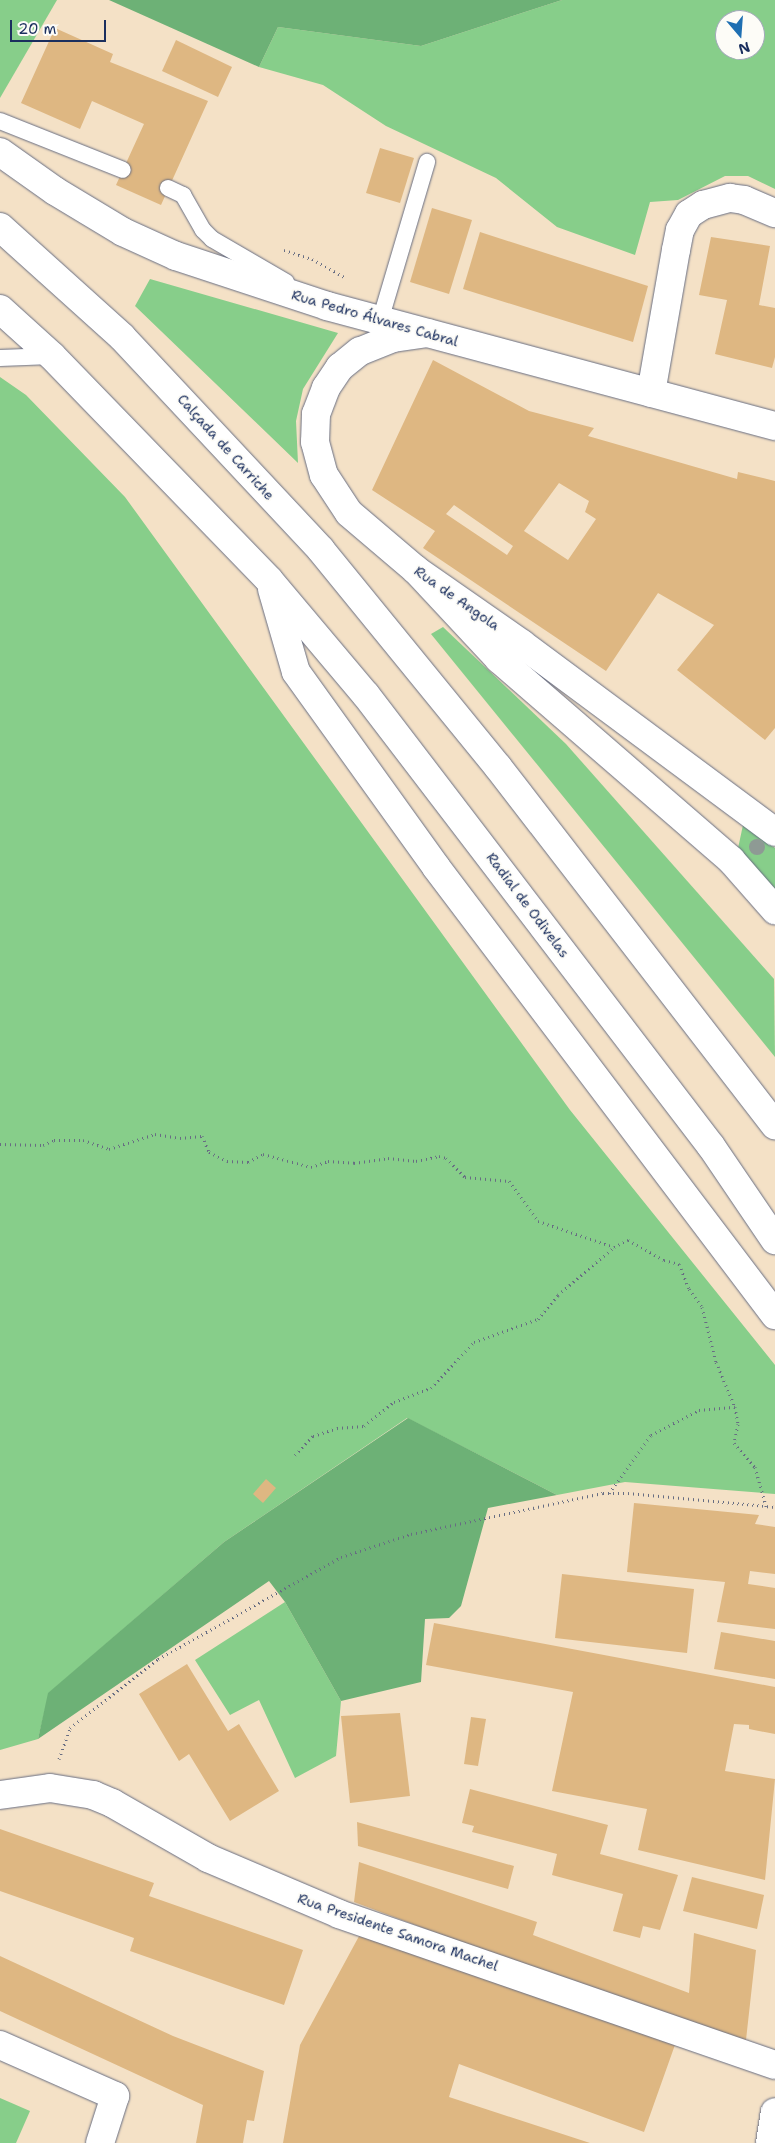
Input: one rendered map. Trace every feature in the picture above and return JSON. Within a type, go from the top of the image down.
[{"type":"main road","name":"Rua Pedro Álvares Cabral","points":[[0,152],[55,191],[123,232],[176,256],[327,306],[775,426]]},
{"type":"main road","points":[[651,393],[680,230],[689,214],[703,205],[730,198],[744,200],[775,213]]},
{"type":"main road","name":"Calçada de Carriche","points":[[0,227],[122,337],[168,383],[321,550],[433,685],[754,1101]]},
{"type":"main road","points":[[0,308],[52,356],[269,580],[296,672],[430,859],[775,1315]]},
{"type":"main road","name":"Rua de Angola","points":[[428,333],[393,338],[360,351],[340,367],[326,388],[316,414],[315,442],[324,475],[349,513],[416,570],[522,644],[775,832]]},
{"type":"main road","points":[[416,570],[499,659],[731,860],[775,910]]},
{"type":"main road","name":"Radial de Odivelas","points":[[269,580],[366,695],[711,1146],[775,1240]]},
{"type":"main road","points":[[754,1101],[775,1125]]},
{"type":"main road","points":[[754,1101],[775,1131]]},
{"type":"main road","points":[[711,1146],[775,1227]]},
{"type":"main road","name":"Rua Presidente Samora Machel","points":[[0,1795],[50,1788],[71,1790],[112,1802],[175,1840],[242,1874],[366,1923],[775,2065]]},
{"type":"main road","points":[[0,2045],[115,2096],[100,2143]]},
{"type":"main road","points":[[770,2143],[775,2112]]},
{"type":"lane","points":[[0,120],[123,170]]},
{"type":"lane","points":[[380,321],[427,162]]},
{"type":"lane","points":[[168,188],[183,195],[203,230],[212,239],[327,306]]},
{"type":"lane","points":[[0,358],[52,356]]},
{"type":"path","points":[[0,1144],[43,1145],[54,1140],[83,1140],[109,1149],[155,1134],[180,1138],[202,1136],[209,1152],[227,1161],[248,1162],[263,1154],[311,1167],[328,1161],[354,1163],[388,1158],[416,1161],[439,1156],[446,1158],[465,1177],[509,1181],[538,1221],[614,1247]]},
{"type":"path","points":[[295,1455],[313,1436],[337,1428],[370,1423],[394,1402],[431,1388],[474,1342],[538,1319],[558,1295],[614,1247],[628,1240],[664,1260],[679,1264],[690,1289],[702,1307],[716,1362],[735,1407],[738,1424],[734,1443],[755,1467],[766,1506]]},
{"type":"path","points":[[608,1494],[651,1435],[699,1410],[735,1407]]},
{"type":"path","points":[[50,1788],[70,1728],[158,1660],[277,1590],[341,1557],[411,1534],[608,1494],[628,1492],[775,1507]]},
{"type":"green space","points":[[0,0],[57,0],[0,98]]},
{"type":"green space","points":[[109,0],[562,0],[421,46],[278,27],[259,67]]},
{"type":"green space","points":[[562,0],[775,0],[775,189],[748,176],[725,176],[678,200],[650,202],[635,255],[557,227],[496,178],[386,126],[323,85],[259,67],[278,27],[421,46]]},
{"type":"green space","points":[[150,279],[338,333],[303,389],[296,421],[298,463],[135,306]]},
{"type":"green space","points":[[0,377],[26,395],[125,497],[570,1110],[775,1365],[775,1494],[625,1482],[557,1495],[407,1418],[224,1542],[49,1693],[38,1739],[0,1750]]},
{"type":"green space","points":[[443,627],[566,744],[774,979],[775,1057],[431,634]]},
{"type":"green space","points":[[743,825],[775,848],[775,895],[737,853]]},
{"type":"green space","points":[[408,1418],[557,1495],[488,1508],[461,1606],[449,1618],[425,1619],[421,1682],[341,1701],[285,1602],[269,1581],[38,1739],[48,1693],[224,1542]]},
{"type":"green space","points":[[285,1602],[341,1701],[336,1756],[295,1778],[259,1700],[230,1715],[195,1660]]},
{"type":"green space","points":[[0,2098],[30,2111],[16,2143],[0,2143]]},
{"type":"building","points":[[55,28],[113,54],[110,62],[208,101],[161,205],[116,185],[144,124],[92,101],[80,129],[21,103]]},
{"type":"building","points":[[176,40],[232,67],[218,97],[162,71]]},
{"type":"building","points":[[380,148],[414,158],[400,203],[366,193]]},
{"type":"building","points":[[432,208],[472,220],[449,294],[410,282]]},
{"type":"building","points":[[480,232],[648,286],[633,342],[463,289]]},
{"type":"building","points":[[711,237],[770,246],[759,305],[775,308],[775,357],[772,368],[715,354],[727,300],[699,295]]},
{"type":"building","points":[[433,360],[529,411],[594,428],[588,436],[737,479],[738,472],[775,481],[775,728],[765,740],[677,670],[714,625],[658,593],[606,671],[423,548],[435,531],[372,490]],"holes":[[[559,483],[589,501],[585,512],[596,519],[568,560],[524,531]],[[454,505],[513,546],[507,555],[446,514]]]},
{"type":"building","points":[[266,1479],[276,1488],[263,1503],[253,1494]]},
{"type":"building","points":[[634,1503],[759,1515],[755,1524],[775,1527],[775,1574],[750,1571],[748,1584],[775,1588],[775,1629],[717,1622],[725,1582],[627,1572]]},
{"type":"building","points":[[562,1574],[694,1589],[687,1653],[555,1638]]},
{"type":"building","points":[[434,1623],[775,1687],[775,1734],[749,1729],[749,1725],[734,1724],[725,1771],[775,1779],[765,1880],[638,1850],[647,1809],[552,1791],[573,1692],[426,1665]]},
{"type":"building","points":[[721,1632],[775,1641],[775,1679],[714,1669]]},
{"type":"building","points":[[187,1664],[228,1731],[239,1724],[279,1791],[230,1821],[189,1754],[179,1761],[139,1694]]},
{"type":"building","points":[[400,1713],[410,1796],[350,1803],[341,1716]]},
{"type":"building","points":[[471,1717],[486,1719],[478,1766],[464,1764]]},
{"type":"building","points":[[470,1789],[608,1825],[600,1854],[678,1875],[660,1930],[643,1926],[640,1938],[613,1931],[623,1894],[552,1875],[557,1854],[472,1832],[474,1826],[462,1823]]},
{"type":"building","points":[[357,1822],[514,1866],[508,1889],[358,1846]]},
{"type":"building","points":[[0,1829],[154,1883],[149,1896],[303,1950],[284,2005],[130,1951],[134,1938],[0,1891]]},
{"type":"building","points":[[359,1862],[537,1922],[533,1935],[689,1993],[694,1933],[756,1950],[745,2049],[354,1902]]},
{"type":"building","points":[[692,1877],[764,1895],[757,1929],[683,1911]]},
{"type":"building","points":[[364,1927],[676,2042],[644,2132],[459,2064],[449,2097],[590,2143],[283,2143],[300,2045]]},
{"type":"building","points":[[0,1956],[173,2036],[264,2071],[254,2121],[247,2120],[243,2143],[196,2143],[203,2105],[0,2011]]}]
